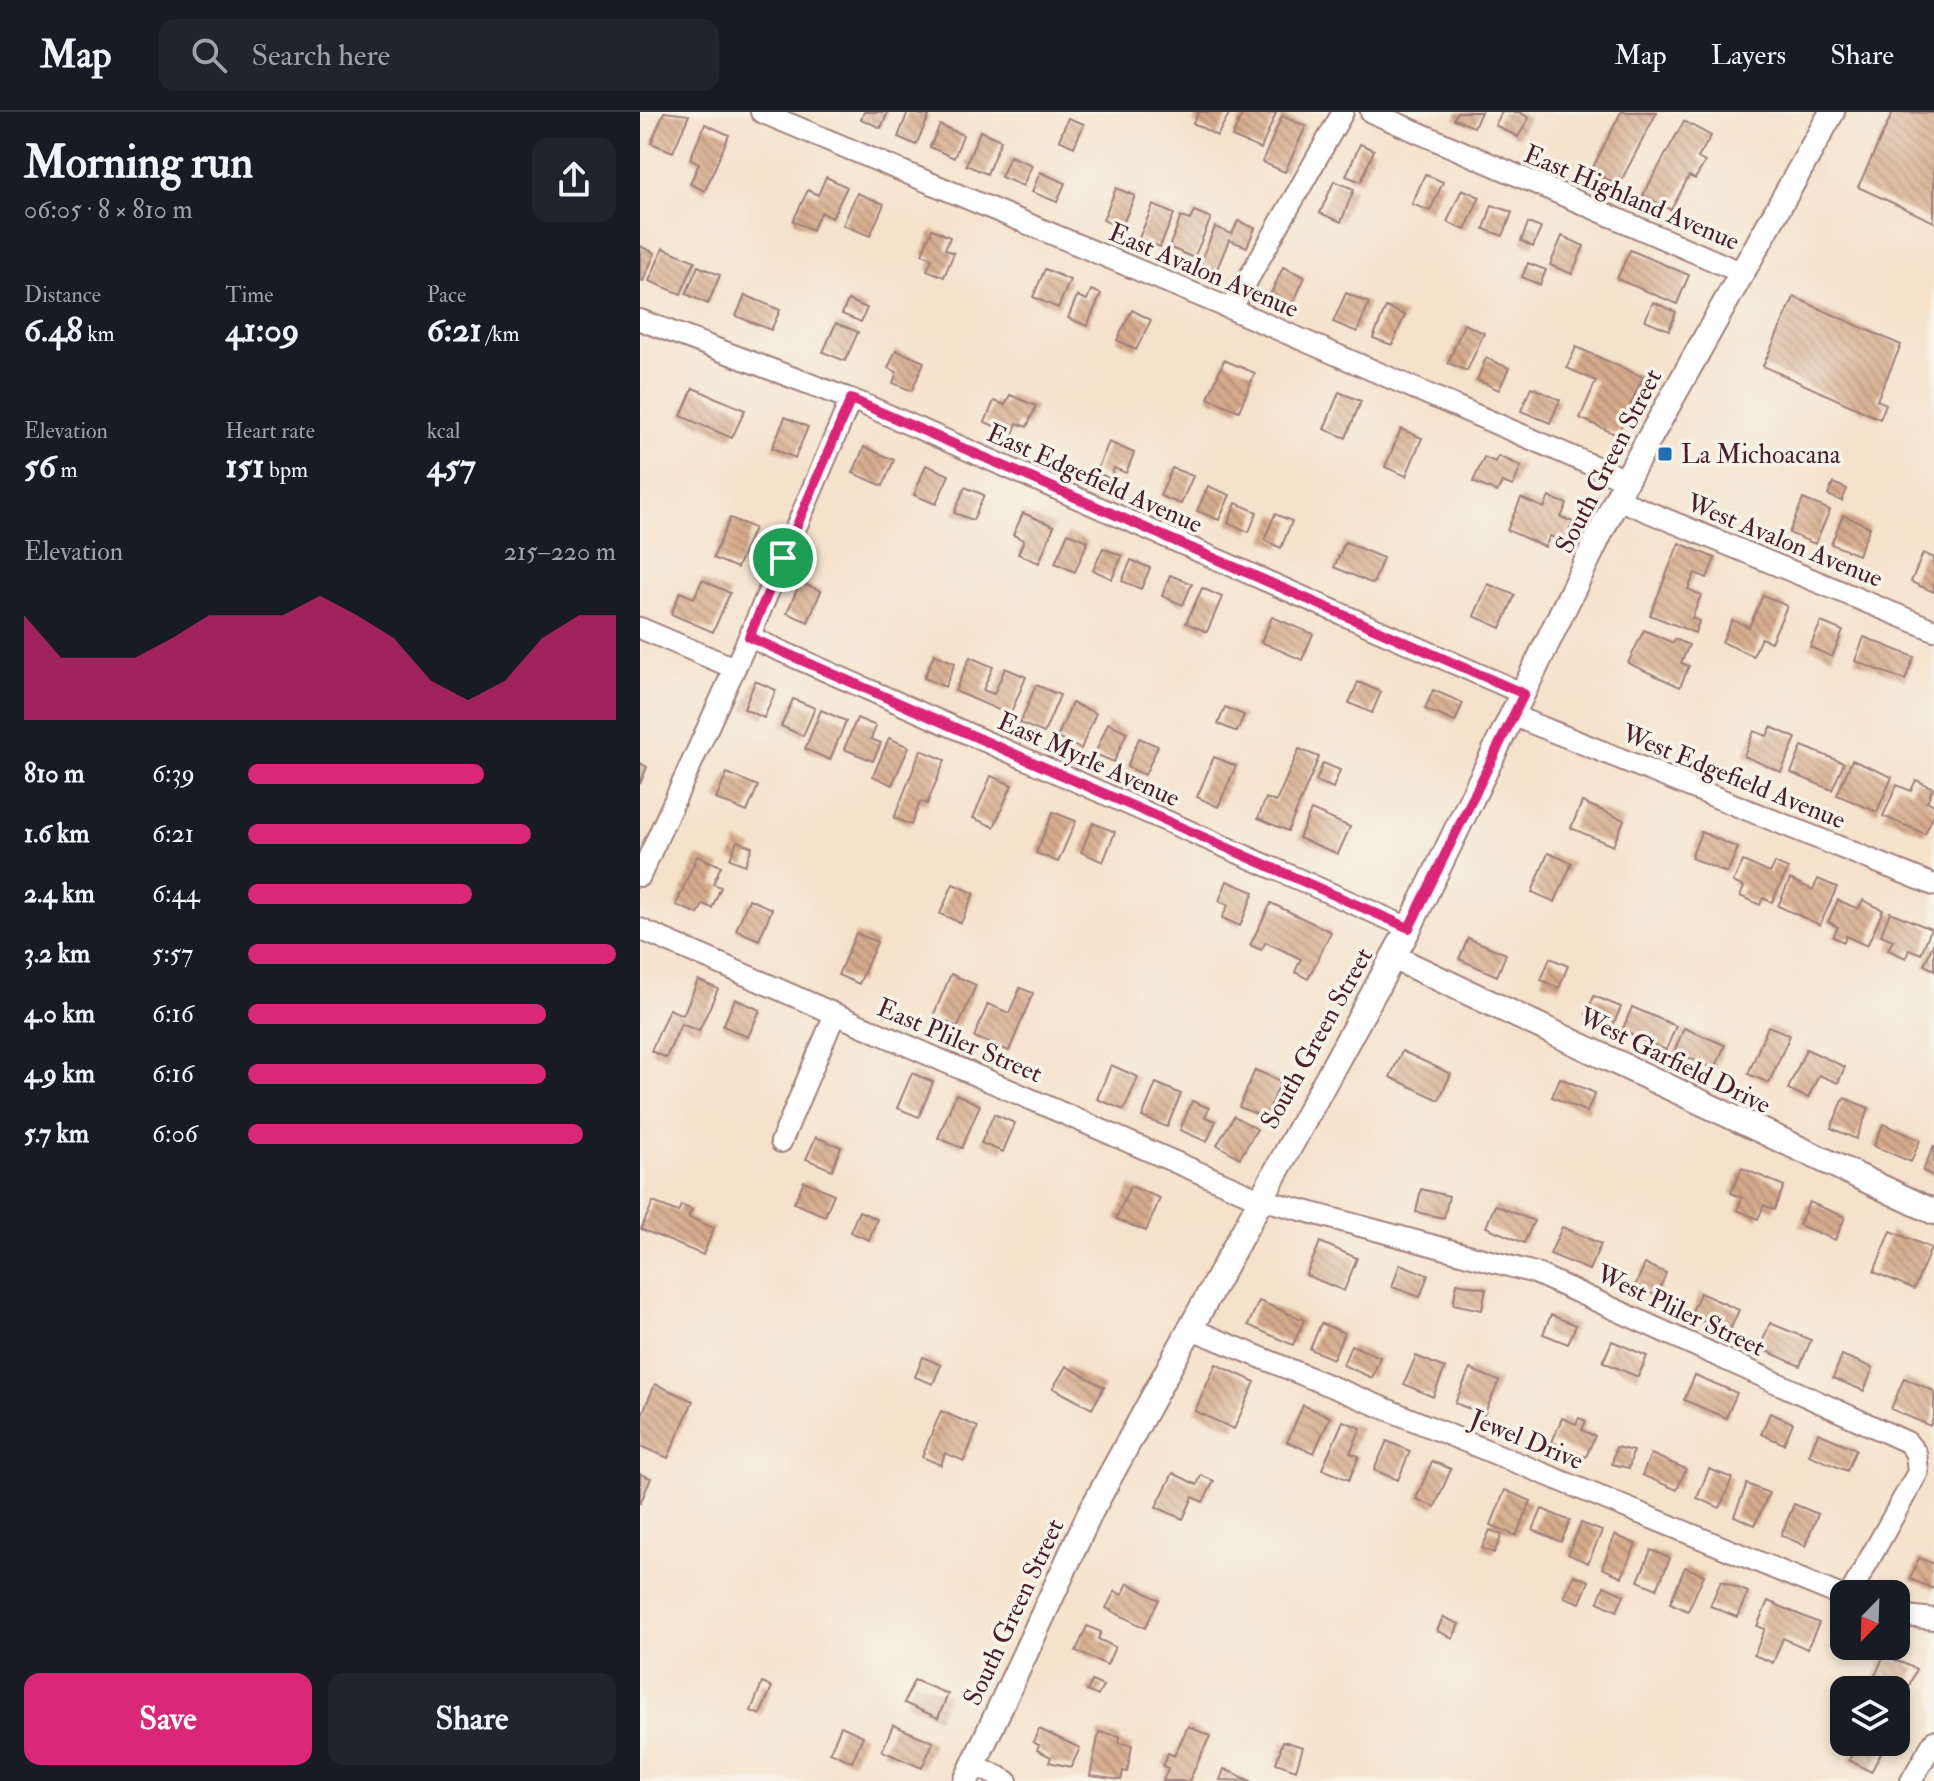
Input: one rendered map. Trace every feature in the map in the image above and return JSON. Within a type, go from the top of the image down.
[{"type":"street","points":[[1231,309],[1343,112]]},
{"type":"street","name":"East Highland Avenue","points":[[1371,112],[1740,272]]},
{"type":"street","name":"South Green Street","points":[[970,1772],[1080,1534],[1189,1328],[1409,928],[1621,489],[1832,112]]},
{"type":"street","name":"East Avalon Avenue","points":[[766,113],[1231,309],[1621,489]]},
{"type":"street","name":"East Edgefield Avenue","points":[[640,320],[851,399],[1519,705]]},
{"type":"street","points":[[640,876],[749,637],[851,399]]},
{"type":"street","name":"West Avalon Avenue","points":[[1621,489],[1934,630]]},
{"type":"street","points":[[640,628],[734,668]]},
{"type":"street","name":"East Myrle Avenue","points":[[749,637],[1409,928]]},
{"type":"street","name":"West Edgefield Avenue","points":[[1519,705],[1934,885]]},
{"type":"street","name":"East Pliler Street","points":[[640,929],[1260,1199]]},
{"type":"street","name":"West Garfield Drive","points":[[1393,957],[1934,1212]]},
{"type":"street","points":[[781,1142],[835,1014]]},
{"type":"street","name":"West Pliler Street","points":[[1260,1199],[1526,1270],[1907,1442],[1916,1453],[1918,1472],[1858,1580]]},
{"type":"street","name":"Jewel Drive","points":[[1189,1328],[1830,1591]]},
{"type":"street","points":[[1910,1616],[1934,1619]]},
{"type":"street","points":[[1911,1781],[1934,1741]]},
{"type":"street","points":[[970,1772],[1007,1781]]},
{"type":"building","points":[[664,112],[689,115],[673,152],[651,143]]},
{"type":"building","points":[[864,112],[888,112],[881,128],[861,119]]},
{"type":"building","points":[[908,112],[929,116],[916,145],[898,137]]},
{"type":"building","points":[[1199,112],[1230,112],[1217,136],[1193,123]]},
{"type":"building","points":[[1243,112],[1276,113],[1261,149],[1232,137]]},
{"type":"building","points":[[1457,112],[1481,112],[1474,127],[1454,119]]},
{"type":"building","points":[[1502,112],[1519,112],[1529,118],[1518,137],[1495,125]]},
{"type":"building","points":[[1621,112],[1657,112],[1619,185],[1591,171]]},
{"type":"building","points":[[1893,112],[1934,113],[1934,222],[1858,187]]},
{"type":"building","points":[[1282,116],[1306,126],[1285,172],[1262,162]]},
{"type":"building","points":[[1068,118],[1084,124],[1074,147],[1059,140]]},
{"type":"building","points":[[1684,121],[1711,136],[1698,158],[1705,162],[1695,179],[1689,176],[1671,210],[1643,195]]},
{"type":"building","points":[[705,124],[729,135],[705,191],[690,184],[699,163],[690,159]]},
{"type":"building","points":[[940,125],[963,135],[954,158],[930,147]]},
{"type":"building","points":[[980,131],[1001,140],[987,174],[966,165]]},
{"type":"building","points":[[1360,144],[1374,150],[1361,182],[1346,176]]},
{"type":"building","points":[[1010,156],[1032,165],[1023,186],[1001,177]]},
{"type":"building","points":[[1040,172],[1065,183],[1057,202],[1032,192]]},
{"type":"building","points":[[1425,174],[1443,182],[1430,211],[1412,204]]},
{"type":"building","points":[[826,177],[847,187],[832,218],[821,212],[812,230],[793,221],[808,190],[818,195]]},
{"type":"building","points":[[1334,181],[1354,189],[1341,222],[1320,213]]},
{"type":"building","points":[[1116,188],[1135,196],[1121,228],[1103,220]]},
{"type":"building","points":[[1462,189],[1480,197],[1465,230],[1447,222]]},
{"type":"building","points":[[857,193],[884,204],[870,236],[843,225]]},
{"type":"building","points":[[1153,205],[1174,214],[1160,247],[1139,238]]},
{"type":"building","points":[[1492,205],[1512,212],[1503,236],[1484,229]]},
{"type":"building","points":[[1194,211],[1211,218],[1194,258],[1169,247],[1181,217],[1190,220]]},
{"type":"building","points":[[1238,221],[1255,228],[1247,247],[1229,240],[1217,269],[1200,263],[1215,227],[1232,234]]},
{"type":"building","points":[[1528,223],[1541,228],[1533,247],[1521,241]]},
{"type":"building","points":[[932,229],[950,237],[945,249],[954,253],[944,277],[927,270],[932,258],[922,254]]},
{"type":"building","points":[[1562,236],[1584,246],[1572,274],[1550,265]]},
{"type":"building","points":[[640,246],[655,253],[643,281],[640,280]]},
{"type":"building","points":[[663,248],[695,261],[681,294],[649,281]]},
{"type":"building","points":[[1630,250],[1689,275],[1677,304],[1617,279]]},
{"type":"building","points":[[1528,263],[1546,270],[1540,285],[1522,277]]},
{"type":"building","points":[[698,266],[720,275],[708,304],[686,294]]},
{"type":"building","points":[[1283,267],[1305,277],[1292,306],[1270,296]]},
{"type":"building","points":[[1045,269],[1070,280],[1058,308],[1033,297]]},
{"type":"building","points":[[1091,290],[1101,294],[1087,326],[1068,318],[1077,296],[1087,300]]},
{"type":"building","points":[[1346,293],[1369,303],[1357,332],[1333,322]]},
{"type":"building","points":[[745,295],[780,310],[771,330],[736,316]]},
{"type":"building","points":[[1794,297],[1901,345],[1877,400],[1886,404],[1880,419],[1763,366]]},
{"type":"building","points":[[848,300],[867,308],[861,322],[842,314]]},
{"type":"building","points":[[1653,302],[1676,312],[1669,330],[1645,320]]},
{"type":"building","points":[[1386,307],[1405,315],[1392,345],[1373,338]]},
{"type":"building","points":[[1132,310],[1151,320],[1136,350],[1117,340]]},
{"type":"building","points":[[836,323],[858,332],[845,361],[823,352]]},
{"type":"building","points":[[1464,324],[1484,333],[1467,371],[1448,363]]},
{"type":"building","points":[[1576,347],[1643,377],[1617,435],[1580,418],[1596,381],[1567,368]]},
{"type":"building","points":[[896,350],[924,362],[912,391],[893,383],[897,372],[888,368]]},
{"type":"building","points":[[1486,358],[1509,368],[1499,390],[1477,380]]},
{"type":"building","points":[[1224,360],[1255,373],[1239,411],[1208,398]]},
{"type":"building","points":[[1531,387],[1560,400],[1550,423],[1521,411]]},
{"type":"building","points":[[693,388],[745,410],[732,438],[681,416]]},
{"type":"building","points":[[1339,392],[1361,401],[1346,438],[1324,429]]},
{"type":"building","points":[[1010,395],[1036,406],[1027,427],[1017,423],[1013,434],[985,422],[994,401],[1005,405]]},
{"type":"building","points":[[785,417],[808,427],[795,458],[772,448]]},
{"type":"building","points":[[1401,429],[1422,438],[1406,476],[1385,467]]},
{"type":"building","points":[[1109,442],[1134,453],[1126,473],[1114,468],[1110,479],[1096,472]]},
{"type":"building","points":[[864,447],[894,460],[883,486],[853,473]]},
{"type":"building","points":[[1498,456],[1521,466],[1513,486],[1502,482],[1497,492],[1473,482],[1484,457],[1495,462]]},
{"type":"building","points":[[926,465],[949,475],[936,504],[914,495]]},
{"type":"building","points":[[1172,468],[1193,476],[1181,504],[1160,496]]},
{"type":"building","points":[[1833,483],[1847,489],[1842,501],[1828,495]]},
{"type":"building","points":[[1208,486],[1230,495],[1219,520],[1197,511]]},
{"type":"building","points":[[965,487],[984,495],[973,520],[954,513]]},
{"type":"building","points":[[1549,497],[1567,504],[1561,517],[1573,522],[1564,542],[1550,536],[1545,547],[1507,530],[1521,498],[1544,508]]},
{"type":"building","points":[[1803,499],[1830,510],[1815,544],[1789,533]]},
{"type":"building","points":[[1236,503],[1257,512],[1249,532],[1228,523]]},
{"type":"building","points":[[1023,513],[1054,526],[1039,563],[1018,554],[1024,540],[1013,535]]},
{"type":"building","points":[[1275,514],[1292,521],[1281,548],[1264,540]]},
{"type":"building","points":[[1843,515],[1870,527],[1858,555],[1831,544]]},
{"type":"building","points":[[730,518],[754,528],[737,568],[713,558]]},
{"type":"building","points":[[1068,533],[1088,541],[1075,572],[1055,563]]},
{"type":"building","points":[[1345,542],[1383,558],[1373,584],[1334,567]]},
{"type":"building","points":[[1679,543],[1715,558],[1707,578],[1695,573],[1688,589],[1701,595],[1692,618],[1699,621],[1695,633],[1650,615]]},
{"type":"building","points":[[1103,548],[1122,556],[1112,579],[1093,570]]},
{"type":"building","points":[[1923,553],[1934,558],[1934,592],[1911,582]]},
{"type":"building","points":[[1131,560],[1150,568],[1141,589],[1122,581]]},
{"type":"building","points":[[1170,575],[1192,584],[1183,605],[1162,596]]},
{"type":"building","points":[[702,580],[730,593],[713,632],[671,614],[680,592],[694,598]]},
{"type":"building","points":[[800,582],[821,591],[808,622],[787,613]]},
{"type":"building","points":[[1488,584],[1515,595],[1501,628],[1474,616]]},
{"type":"building","points":[[1202,588],[1222,597],[1207,632],[1186,623]]},
{"type":"building","points":[[1763,595],[1787,606],[1771,642],[1761,638],[1753,656],[1722,642],[1732,620],[1749,627]]},
{"type":"building","points":[[1272,617],[1313,634],[1302,660],[1261,642]]},
{"type":"building","points":[[1821,622],[1843,631],[1832,657],[1810,647]]},
{"type":"building","points":[[1644,630],[1673,643],[1675,639],[1689,645],[1681,663],[1689,666],[1680,687],[1628,663]]},
{"type":"building","points":[[1864,637],[1914,657],[1905,680],[1855,661]]},
{"type":"building","points":[[934,654],[955,663],[945,687],[924,678]]},
{"type":"building","points":[[970,657],[993,667],[983,690],[994,694],[1005,668],[1026,677],[1010,715],[955,691]]},
{"type":"building","points":[[755,681],[776,690],[764,718],[744,709]]},
{"type":"building","points":[[1358,682],[1381,692],[1372,713],[1349,703]]},
{"type":"building","points":[[1036,685],[1060,695],[1044,733],[1020,723]]},
{"type":"building","points":[[1433,690],[1463,703],[1455,722],[1425,709]]},
{"type":"building","points":[[793,699],[815,708],[803,736],[781,726]]},
{"type":"building","points":[[1072,703],[1096,713],[1081,749],[1057,738]]},
{"type":"building","points":[[1225,707],[1244,715],[1237,732],[1218,724]]},
{"type":"building","points":[[821,710],[846,721],[830,760],[805,749]]},
{"type":"building","points":[[857,718],[876,726],[871,739],[881,743],[873,761],[844,749]]},
{"type":"building","points":[[1108,723],[1127,732],[1114,762],[1095,754]]},
{"type":"building","points":[[1771,727],[1796,738],[1781,772],[1744,756],[1754,731],[1767,736]]},
{"type":"building","points":[[889,738],[909,747],[892,785],[873,776]]},
{"type":"building","points":[[1139,738],[1158,746],[1145,775],[1127,767]]},
{"type":"building","points":[[1802,746],[1844,763],[1832,790],[1791,773]]},
{"type":"building","points":[[1299,749],[1319,757],[1288,831],[1258,818],[1266,798],[1276,802]]},
{"type":"building","points":[[921,750],[945,760],[927,804],[920,802],[911,825],[894,818]]},
{"type":"building","points":[[1214,757],[1236,766],[1218,807],[1197,797]]},
{"type":"building","points":[[1852,760],[1892,777],[1877,812],[1837,795]]},
{"type":"building","points":[[640,763],[647,767],[640,784]]},
{"type":"building","points":[[1323,763],[1340,770],[1333,788],[1316,781]]},
{"type":"building","points":[[727,773],[758,786],[747,812],[716,799]]},
{"type":"building","points":[[991,776],[1012,785],[994,827],[973,818]]},
{"type":"building","points":[[1916,780],[1933,788],[1927,801],[1934,805],[1934,814],[1925,834],[1883,816],[1897,785],[1911,791]]},
{"type":"building","points":[[1582,802],[1624,820],[1613,846],[1571,828]]},
{"type":"building","points":[[1311,810],[1350,827],[1338,854],[1299,838]]},
{"type":"building","points":[[1053,812],[1076,821],[1058,862],[1036,853]]},
{"type":"building","points":[[1093,823],[1115,832],[1103,862],[1081,852]]},
{"type":"building","points":[[1701,832],[1738,848],[1727,873],[1691,858]]},
{"type":"building","points":[[737,841],[752,847],[745,865],[730,859]]},
{"type":"building","points":[[1548,853],[1572,863],[1555,902],[1532,892]]},
{"type":"building","points":[[697,856],[721,866],[713,884],[721,887],[712,908],[703,904],[698,914],[676,905]]},
{"type":"building","points":[[1743,861],[1770,873],[1775,863],[1788,869],[1772,902],[1763,898],[1760,905],[1740,896],[1744,887],[1733,882]]},
{"type":"building","points":[[1790,879],[1813,890],[1818,879],[1837,887],[1820,925],[1778,906]]},
{"type":"building","points":[[1227,881],[1254,892],[1240,926],[1222,918],[1228,905],[1219,901]]},
{"type":"building","points":[[953,884],[974,893],[961,923],[940,914]]},
{"type":"building","points":[[749,899],[772,909],[759,940],[736,930]]},
{"type":"building","points":[[1838,900],[1858,909],[1863,900],[1883,910],[1867,946],[1846,936],[1844,942],[1833,937],[1838,927],[1828,922]]},
{"type":"building","points":[[1271,903],[1331,932],[1308,979],[1295,972],[1301,959],[1266,942],[1261,950],[1250,945]]},
{"type":"building","points":[[1890,912],[1931,929],[1921,954],[1909,949],[1906,958],[1888,950],[1893,940],[1881,935]]},
{"type":"building","points":[[856,933],[877,942],[859,984],[838,975]]},
{"type":"building","points":[[1468,938],[1506,954],[1497,976],[1459,959]]},
{"type":"building","points":[[1934,942],[1934,970],[1924,965]]},
{"type":"building","points":[[1550,958],[1568,966],[1559,988],[1541,980]]},
{"type":"building","points":[[951,974],[976,985],[958,1027],[933,1016]]},
{"type":"building","points":[[698,980],[718,989],[699,1031],[681,1024],[666,1058],[651,1051],[669,1009],[683,1015]]},
{"type":"building","points":[[1020,988],[1033,993],[1009,1051],[974,1037],[988,1004],[1009,1013]]},
{"type":"building","points":[[1594,996],[1621,1007],[1613,1025],[1586,1014]]},
{"type":"building","points":[[735,999],[760,1010],[748,1037],[723,1026]]},
{"type":"building","points":[[1632,1007],[1676,1026],[1666,1050],[1622,1031]]},
{"type":"building","points":[[1768,1026],[1790,1035],[1769,1083],[1748,1074]]},
{"type":"building","points":[[1684,1028],[1725,1045],[1715,1069],[1674,1052]]},
{"type":"building","points":[[1806,1049],[1845,1067],[1838,1083],[1819,1075],[1808,1098],[1788,1089]]},
{"type":"building","points":[[1402,1051],[1451,1074],[1439,1100],[1390,1077]]},
{"type":"building","points":[[1111,1065],[1138,1077],[1124,1110],[1097,1099]]},
{"type":"building","points":[[1255,1070],[1281,1081],[1265,1118],[1239,1107]]},
{"type":"building","points":[[912,1073],[933,1082],[919,1117],[897,1108]]},
{"type":"building","points":[[1560,1078],[1595,1093],[1587,1112],[1552,1097]]},
{"type":"building","points":[[1156,1083],[1181,1094],[1167,1127],[1142,1117]]},
{"type":"building","points":[[956,1094],[980,1105],[962,1148],[938,1138]]},
{"type":"building","points":[[1844,1098],[1869,1108],[1856,1139],[1831,1128]]},
{"type":"building","points":[[1192,1101],[1209,1108],[1205,1117],[1216,1121],[1207,1142],[1180,1130]]},
{"type":"building","points":[[994,1114],[1015,1123],[1003,1152],[981,1143]]},
{"type":"building","points":[[1234,1116],[1257,1129],[1240,1158],[1217,1145]]},
{"type":"building","points":[[1883,1124],[1920,1140],[1911,1162],[1874,1146]]},
{"type":"building","points":[[816,1137],[841,1147],[832,1170],[806,1159]]},
{"type":"building","points":[[1934,1145],[1934,1176],[1923,1171]]},
{"type":"building","points":[[1742,1168],[1784,1186],[1774,1210],[1764,1205],[1758,1219],[1737,1210],[1742,1198],[1731,1193]]},
{"type":"building","points":[[804,1181],[834,1194],[825,1216],[794,1203]]},
{"type":"building","points":[[1130,1186],[1160,1198],[1146,1231],[1116,1219]]},
{"type":"building","points":[[1421,1189],[1449,1196],[1444,1218],[1416,1212]]},
{"type":"building","points":[[653,1202],[678,1212],[681,1205],[692,1210],[688,1217],[714,1228],[703,1255],[641,1229]]},
{"type":"building","points":[[1809,1202],[1845,1217],[1835,1240],[1799,1225]]},
{"type":"building","points":[[1495,1205],[1534,1221],[1524,1243],[1486,1227]]},
{"type":"building","points":[[859,1211],[877,1219],[869,1240],[850,1232]]},
{"type":"building","points":[[1562,1227],[1601,1244],[1589,1270],[1550,1254]]},
{"type":"building","points":[[1891,1231],[1931,1248],[1914,1289],[1874,1272]]},
{"type":"building","points":[[1320,1242],[1357,1258],[1344,1291],[1306,1275]]},
{"type":"building","points":[[1400,1264],[1428,1275],[1420,1297],[1392,1287]]},
{"type":"building","points":[[1645,1264],[1666,1273],[1657,1296],[1635,1286]]},
{"type":"building","points":[[1457,1283],[1486,1289],[1482,1310],[1453,1304]]},
{"type":"building","points":[[1700,1293],[1739,1310],[1729,1332],[1690,1316]]},
{"type":"building","points":[[1259,1301],[1304,1320],[1293,1345],[1248,1325]]},
{"type":"building","points":[[1551,1315],[1576,1325],[1568,1344],[1543,1334]]},
{"type":"building","points":[[1321,1323],[1344,1333],[1333,1359],[1310,1349]]},
{"type":"building","points":[[1770,1323],[1811,1340],[1800,1366],[1760,1348]]},
{"type":"building","points":[[1612,1341],[1647,1356],[1638,1377],[1603,1362]]},
{"type":"building","points":[[1351,1345],[1380,1357],[1372,1378],[1343,1365]]},
{"type":"building","points":[[1842,1355],[1873,1368],[1864,1391],[1833,1378]]},
{"type":"building","points":[[1416,1356],[1445,1368],[1433,1397],[1404,1384]]},
{"type":"building","points":[[923,1357],[941,1365],[933,1384],[915,1377]]},
{"type":"building","points":[[1216,1364],[1255,1382],[1234,1429],[1195,1411]]},
{"type":"building","points":[[1066,1366],[1104,1387],[1092,1409],[1053,1388]]},
{"type":"building","points":[[1470,1369],[1499,1381],[1484,1415],[1455,1403]]},
{"type":"building","points":[[1695,1375],[1737,1393],[1726,1418],[1684,1400]]},
{"type":"building","points":[[1904,1378],[1934,1391],[1934,1415],[1930,1426],[1891,1409]]},
{"type":"building","points":[[655,1384],[693,1401],[668,1458],[640,1446],[640,1419]]},
{"type":"building","points":[[1303,1405],[1330,1417],[1314,1453],[1287,1442]]},
{"type":"building","points":[[941,1411],[978,1427],[964,1461],[945,1453],[941,1465],[922,1457]]},
{"type":"building","points":[[1770,1413],[1793,1423],[1784,1444],[1761,1434]]},
{"type":"building","points":[[1562,1418],[1576,1424],[1579,1418],[1586,1421],[1582,1430],[1595,1436],[1586,1457],[1552,1442]]},
{"type":"building","points":[[1343,1421],[1361,1428],[1350,1453],[1359,1456],[1349,1480],[1322,1469]]},
{"type":"building","points":[[1818,1433],[1856,1449],[1847,1471],[1809,1455]]},
{"type":"building","points":[[1387,1441],[1410,1451],[1398,1480],[1374,1470]]},
{"type":"building","points":[[1616,1447],[1633,1451],[1629,1468],[1612,1464]]},
{"type":"building","points":[[1651,1454],[1686,1469],[1677,1490],[1642,1475]]},
{"type":"building","points":[[1432,1461],[1451,1469],[1435,1507],[1416,1499]]},
{"type":"building","points":[[1709,1469],[1732,1478],[1720,1508],[1697,1498]]},
{"type":"building","points":[[1173,1473],[1197,1485],[1201,1475],[1214,1481],[1203,1502],[1193,1497],[1183,1519],[1156,1507]]},
{"type":"building","points":[[640,1474],[651,1478],[640,1504]]},
{"type":"building","points":[[1747,1484],[1769,1493],[1755,1525],[1734,1516]]},
{"type":"building","points":[[1505,1490],[1531,1501],[1516,1536],[1491,1525]]},
{"type":"building","points":[[1794,1504],[1818,1514],[1805,1546],[1781,1535]]},
{"type":"building","points":[[1542,1509],[1570,1521],[1561,1542],[1533,1530]]},
{"type":"building","points":[[1581,1523],[1602,1531],[1588,1563],[1568,1554]]},
{"type":"building","points":[[1490,1530],[1502,1535],[1494,1553],[1482,1548]]},
{"type":"building","points":[[1615,1535],[1636,1544],[1622,1577],[1602,1568]]},
{"type":"building","points":[[1651,1550],[1670,1558],[1657,1589],[1638,1581]]},
{"type":"building","points":[[1919,1558],[1934,1564],[1934,1589],[1910,1579]]},
{"type":"building","points":[[1685,1567],[1704,1575],[1688,1611],[1670,1603]]},
{"type":"building","points":[[1574,1575],[1589,1581],[1580,1603],[1564,1597]]},
{"type":"building","points":[[1721,1581],[1748,1592],[1737,1617],[1710,1606]]},
{"type":"building","points":[[1128,1583],[1159,1600],[1145,1628],[1106,1608],[1115,1591],[1122,1595]]},
{"type":"building","points":[[1604,1586],[1624,1595],[1617,1611],[1598,1602]]},
{"type":"building","points":[[1768,1601],[1819,1623],[1807,1649],[1783,1638],[1773,1663],[1754,1655],[1765,1629],[1757,1626]]},
{"type":"building","points":[[1443,1617],[1459,1624],[1453,1638],[1437,1631]]},
{"type":"building","points":[[1087,1626],[1101,1632],[1098,1639],[1115,1647],[1107,1665],[1076,1651]]},
{"type":"building","points":[[1882,1660],[1895,1660],[1916,1669],[1910,1684],[1910,1676],[1875,1676]]},
{"type":"building","points":[[914,1680],[948,1694],[938,1718],[904,1703]]},
{"type":"building","points":[[1092,1681],[1103,1686],[1098,1696],[1087,1691]]},
{"type":"building","points":[[762,1683],[772,1687],[760,1715],[751,1711]]},
{"type":"building","points":[[893,1725],[933,1742],[922,1768],[882,1751]]},
{"type":"building","points":[[841,1726],[863,1736],[852,1762],[830,1752]]},
{"type":"building","points":[[1188,1726],[1210,1736],[1189,1781],[1163,1781],[1168,1768],[1163,1766],[1168,1753],[1174,1756]]},
{"type":"building","points":[[1039,1729],[1080,1748],[1071,1767],[1049,1762],[1051,1757],[1037,1750],[1039,1745],[1033,1742]]},
{"type":"building","points":[[1099,1732],[1120,1736],[1119,1743],[1132,1745],[1127,1772],[1123,1771],[1121,1780],[1090,1776]]},
{"type":"building","points":[[1283,1741],[1303,1747],[1296,1770],[1276,1763]]},
{"type":"building","points":[[1851,1756],[1880,1756],[1871,1772],[1849,1760]]},
{"type":"building","points":[[1224,1769],[1251,1781],[1220,1780]]},
{"type":"place","name":"La Michoacana","points":[[1665,454]]},
{"type":"route","points":[[851,399],[1524,694],[1409,928],[749,637],[783,558],[851,399]]}]
